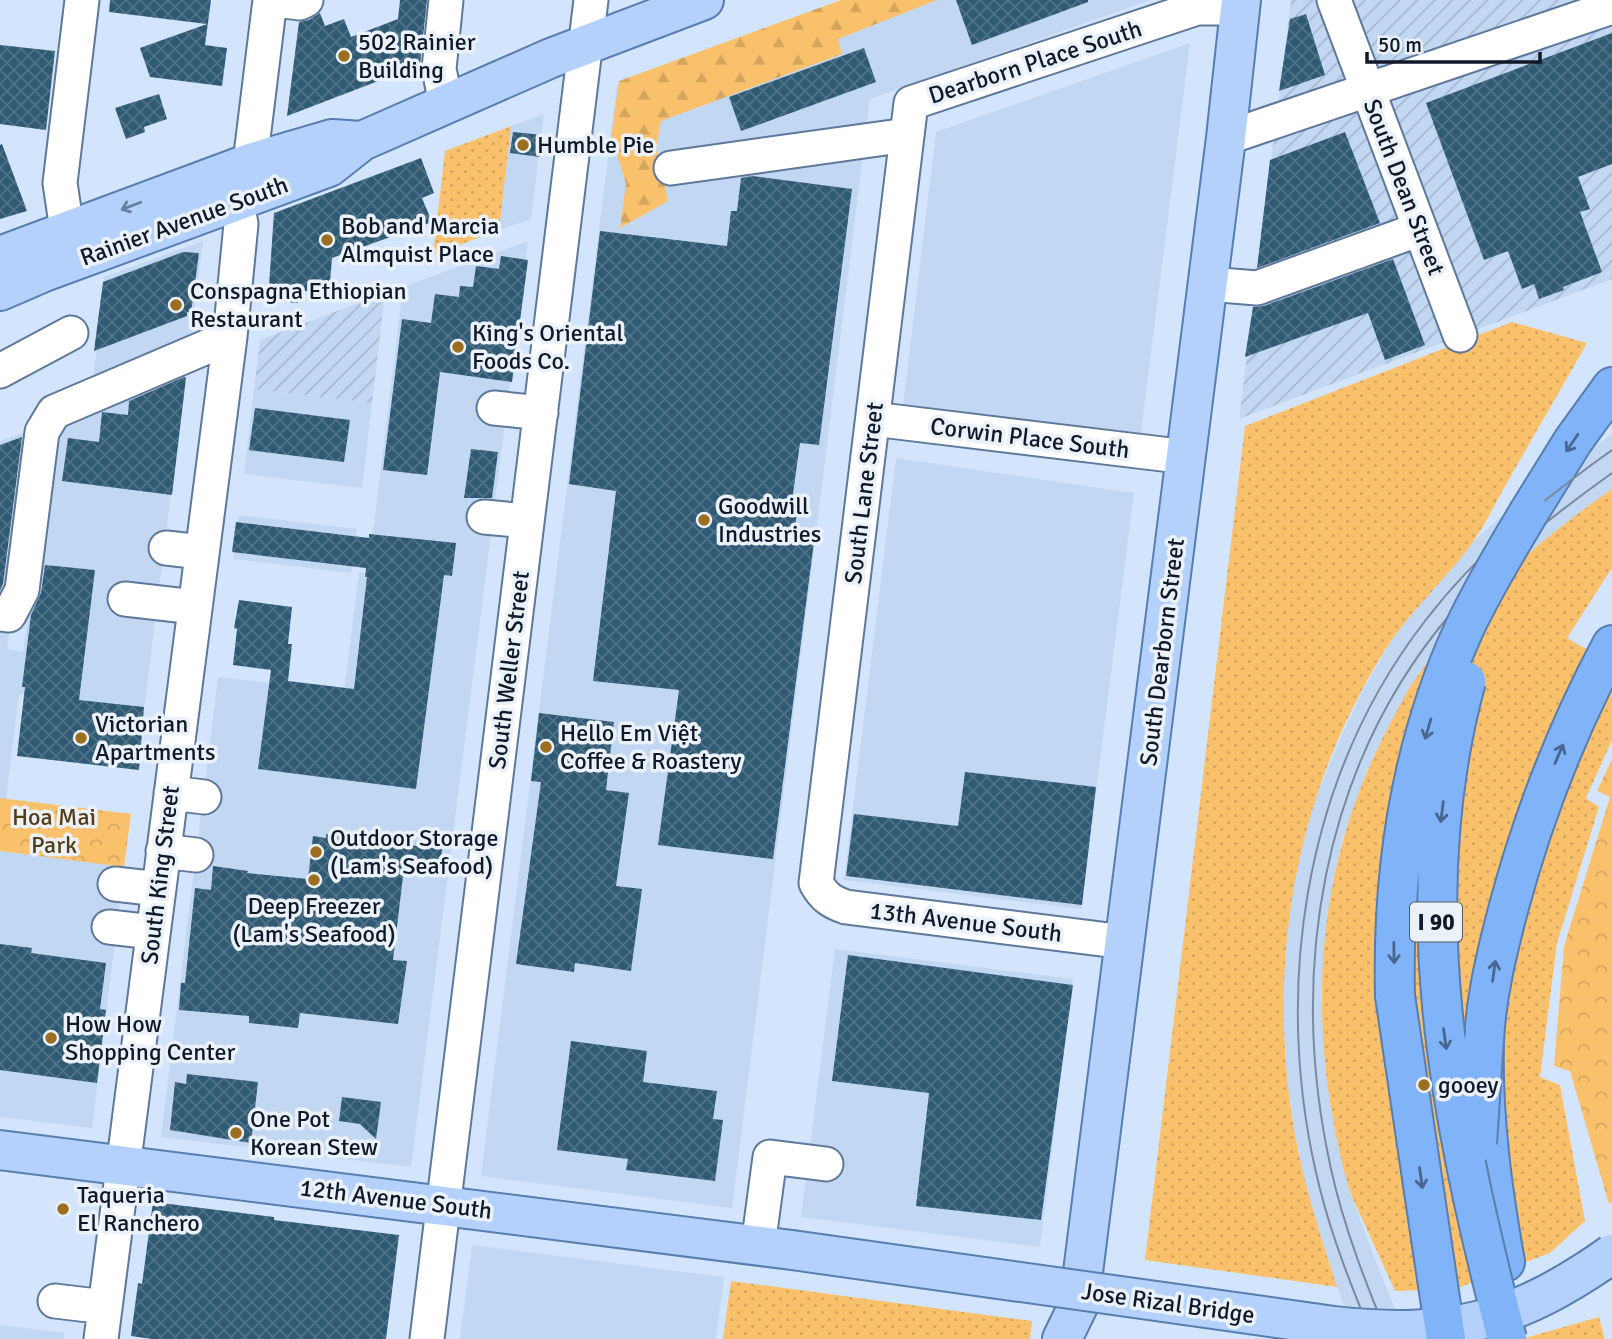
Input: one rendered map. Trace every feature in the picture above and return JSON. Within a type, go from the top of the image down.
[{"type":"highway","name":"I 90","points":[[1507,1339],[1472,1190],[1440,999],[1435,894],[1445,791],[1462,697],[1474,651],[1529,512],[1573,440],[1612,387]]},
{"type":"highway","points":[[1446,1339],[1395,996],[1393,944],[1396,892],[1403,834],[1416,773],[1446,673],[1482,591],[1529,512]]},
{"type":"highway","name":"I 90","points":[[1523,1339],[1507,1273],[1494,1200],[1486,1123],[1484,1039],[1496,955],[1533,823],[1578,709],[1612,645]]},
{"type":"highway","points":[[1484,1039],[1475,1183],[1477,1239],[1483,1292],[1494,1339]]},
{"type":"main road","name":"Rainier Avenue South","points":[[0,291],[329,167],[362,141],[585,44],[704,0]]},
{"type":"main road","name":"South Dearborn Street","points":[[1062,1339],[1086,1322],[1125,942],[1235,63],[1245,3]]},
{"type":"main road","name":"Rainier Avenue South","points":[[0,256],[250,163],[332,138],[362,141]]},
{"type":"main road","points":[[237,202],[245,182],[287,165],[291,151]]},
{"type":"main road","name":"12th Avenue South","points":[[0,1150],[775,1248]]},
{"type":"main road","name":"Jose Rizal Bridge","points":[[775,1248],[1334,1326],[1404,1332],[1468,1324],[1527,1306],[1564,1287],[1612,1254]]},
{"type":"street","points":[[67,230],[60,183],[82,0]]},
{"type":"street","points":[[250,163],[272,0],[300,3],[306,0]]},
{"type":"street","points":[[446,0],[439,69],[446,104]]},
{"type":"street","name":"South Weller Street","points":[[427,1339],[590,0]]},
{"type":"street","name":"South Dean Street","points":[[1334,0],[1460,335]]},
{"type":"street","name":"Dearborn Place South","points":[[671,169],[909,119],[1197,8],[1245,3]]},
{"type":"street","points":[[1226,138],[1612,8]]},
{"type":"street","name":"South Lane Street","points":[[816,883],[909,119]]},
{"type":"street","name":"South King Street","points":[[103,1323],[230,337],[241,224],[237,202]]},
{"type":"street","points":[[1208,284],[1257,288],[1420,229]]},
{"type":"street","points":[[0,371],[71,333]]},
{"type":"street","points":[[0,614],[9,615],[22,590],[42,432],[54,412],[230,337]]},
{"type":"street","points":[[494,408],[541,412]]},
{"type":"street","name":"Corwin Place South","points":[[873,419],[1186,457]]},
{"type":"street","points":[[484,517],[527,521]]},
{"type":"street","points":[[166,548],[202,552]]},
{"type":"street","points":[[125,598],[195,607]]},
{"type":"street","points":[[171,793],[204,797]]},
{"type":"street","points":[[163,851],[196,855]]},
{"type":"street","name":"13th Avenue South","points":[[816,883],[822,894],[832,903],[846,907],[1125,942]]},
{"type":"street","points":[[115,884],[159,889]]},
{"type":"street","points":[[109,927],[153,932]]},
{"type":"street","points":[[775,1248],[770,1157],[826,1164]]},
{"type":"street","points":[[55,1301],[103,1323]]},
{"type":"shaded area","points":[[852,0],[1151,0],[870,99],[732,1208],[481,1176],[617,86]]},
{"type":"shaded area","points":[[1291,0],[1612,0],[1612,279],[1239,419]]},
{"type":"shaded area","points":[[1190,43],[1140,440],[903,406],[936,132]]},
{"type":"shaded area","points":[[544,114],[531,219],[499,230],[511,126]]},
{"type":"shaded area","points":[[203,241],[190,346],[93,382],[104,277]]},
{"type":"shaded area","points":[[528,241],[411,1167],[161,1137],[218,677],[344,692],[359,572],[368,573],[403,287]]},
{"type":"shaded area","points":[[385,293],[372,403],[254,389],[260,340]]},
{"type":"shaded area","points":[[186,373],[144,710],[19,694],[6,799],[0,798],[0,441],[35,429],[7,649],[23,652],[53,422]]},
{"type":"shaded area","points":[[254,389],[372,403],[362,488],[244,474]]},
{"type":"shaded area","points":[[1612,434],[1612,489],[1582,510],[1419,672],[1367,770],[1342,840],[1326,925],[1321,995],[1325,1062],[1333,1122],[1350,1192],[1408,1339],[1358,1339],[1337,1287],[1308,1195],[1288,1086],[1283,1015],[1284,960],[1289,908],[1298,858],[1314,803],[1337,746],[1363,690],[1394,636],[1472,543],[1516,503]]},
{"type":"shaded area","points":[[896,458],[1134,493],[1081,909],[844,880]]},
{"type":"shaded area","points":[[239,515],[357,529],[351,573],[233,559]]},
{"type":"shaded area","points":[[0,851],[124,867],[92,1128],[0,1117]]},
{"type":"shaded area","points":[[835,949],[1073,979],[1040,1247],[801,1217]]},
{"type":"shaded area","points":[[472,1245],[724,1277],[716,1339],[460,1339]]},
{"type":"shaded area","points":[[0,1325],[65,1333],[64,1339],[0,1339]]},
{"type":"green space","points":[[841,0],[937,0],[838,39],[842,54],[661,121],[656,148],[668,201],[620,228],[626,183],[611,137],[619,81]]},
{"type":"green space","points":[[511,126],[499,230],[433,255],[445,151]]},
{"type":"green space","points":[[1512,322],[1587,343],[1476,537],[1396,634],[1363,688],[1338,740],[1317,794],[1291,905],[1285,962],[1287,1077],[1303,1173],[1337,1287],[1145,1260],[1245,426]]},
{"type":"green space","points":[[1612,489],[1612,568],[1567,638],[1612,664],[1612,740],[1586,798],[1599,807],[1557,943],[1540,1077],[1560,1085],[1585,1221],[1550,1253],[1455,1289],[1395,1291],[1349,1189],[1335,1130],[1326,1071],[1322,1012],[1324,953],[1331,895],[1344,837],[1363,781],[1389,726],[1412,684],[1441,645],[1484,595],[1508,572],[1559,528]]},
{"type":"green space","points":[[1612,759],[1612,1202],[1609,1204],[1570,1071],[1554,1066],[1564,946],[1610,797],[1597,791]]},
{"type":"green space","name":"Hoa Mai Park","points":[[0,798],[131,814],[124,867],[0,851]]},
{"type":"green space","points":[[731,1281],[1032,1321],[1030,1339],[723,1339]]},
{"type":"green space","points":[[1599,1317],[1605,1339],[1521,1339]]},
{"type":"building","points":[[110,0],[211,0],[205,45],[227,48],[222,86],[150,77],[140,48],[207,24],[109,12]]},
{"type":"building","name":"502 Rainier Building","points":[[400,0],[427,0],[420,65],[287,116],[299,22],[309,20],[320,13],[325,26],[344,19],[351,37],[398,19]]},
{"type":"building","points":[[956,0],[1088,0],[1088,2],[972,45]]},
{"type":"building","points":[[1306,14],[1325,75],[1279,91],[1290,19]]},
{"type":"building","points":[[1612,33],[1612,164],[1578,177],[1590,209],[1580,212],[1602,272],[1539,299],[1534,284],[1522,289],[1508,251],[1484,260],[1426,103]]},
{"type":"building","points":[[0,45],[55,51],[46,130],[0,124]]},
{"type":"building","points":[[864,48],[876,82],[741,131],[729,97]]},
{"type":"building","points":[[159,94],[167,119],[144,127],[145,132],[126,139],[115,108]]},
{"type":"building","points":[[513,132],[543,135],[540,157],[510,153]]},
{"type":"building","points":[[1345,132],[1380,223],[1257,268],[1270,160]]},
{"type":"building","points":[[2,144],[27,211],[0,219],[0,145]]},
{"type":"building","name":"Bob and Marcia Almquist Place","points":[[421,158],[434,193],[422,198],[432,222],[332,258],[329,295],[299,290],[298,303],[268,300],[274,213]]},
{"type":"building","name":"Goodwill Industries","points":[[752,176],[852,189],[819,445],[800,443],[791,508],[797,509],[795,532],[815,534],[773,859],[658,845],[679,690],[593,681],[616,491],[569,484],[600,231],[727,246],[731,211],[737,211],[741,178]]},
{"type":"building","points":[[183,252],[199,253],[191,313],[187,312],[187,316],[94,351],[103,282]]},
{"type":"building","name":"King's Oriental Foods Co.","points":[[501,256],[528,260],[512,382],[440,372],[427,475],[383,470],[402,319],[431,323],[435,294],[459,297],[460,286],[473,287],[476,266],[499,269]]},
{"type":"building","points":[[1393,259],[1425,345],[1385,360],[1368,313],[1245,357],[1253,307],[1264,306]]},
{"type":"building","points":[[184,377],[172,495],[62,481],[68,438],[99,442],[102,412],[128,415],[129,401]]},
{"type":"building","points":[[255,408],[350,420],[344,462],[249,450]]},
{"type":"building","points":[[22,437],[3,584],[0,591],[0,445]]},
{"type":"building","points":[[471,449],[498,452],[492,498],[464,498]]},
{"type":"building","points":[[236,522],[369,538],[369,534],[456,543],[452,576],[444,575],[416,789],[258,769],[271,670],[233,665],[237,629],[234,628],[239,600],[292,607],[288,681],[354,689],[367,577],[366,568],[232,552]]},
{"type":"building","points":[[45,565],[95,570],[79,700],[144,707],[139,770],[17,756],[31,615],[41,593]]},
{"type":"building","points":[[539,713],[614,722],[606,790],[629,793],[616,886],[642,889],[631,971],[575,963],[574,972],[516,964],[541,782],[531,781]]},
{"type":"building","points":[[965,772],[1096,787],[1082,905],[846,876],[854,814],[958,826]]},
{"type":"building","points":[[326,834],[442,849],[439,872],[404,868],[393,960],[407,961],[398,1024],[300,1013],[298,1028],[249,1023],[249,1016],[179,1010],[181,983],[185,983],[195,888],[211,890],[213,866],[248,871],[247,873],[308,879],[313,836],[326,838]]},
{"type":"building","points":[[0,944],[32,948],[31,953],[106,963],[100,1009],[106,1010],[97,1083],[0,1070]]},
{"type":"building","points":[[848,955],[1073,985],[1041,1220],[916,1206],[929,1093],[832,1081]]},
{"type":"building","points":[[571,1041],[647,1051],[643,1082],[717,1091],[713,1119],[723,1120],[715,1181],[626,1170],[628,1159],[557,1150]]},
{"type":"building","points":[[187,1074],[258,1082],[251,1143],[170,1130],[175,1082],[186,1084]]},
{"type":"building","points":[[342,1097],[381,1102],[376,1139],[360,1124],[339,1121]]},
{"type":"building","points":[[153,1202],[399,1235],[386,1339],[152,1339],[131,1336],[138,1283],[142,1284]]},
{"type":"tram line","points":[[1373,1339],[1337,1246],[1320,1189],[1305,1116],[1298,1041],[1299,966],[1308,892],[1325,820],[1350,750],[1383,683],[1425,621],[1466,572],[1512,528],[1612,450]]},
{"type":"tram line","points":[[1389,1339],[1342,1213],[1318,1095],[1313,1021],[1316,948],[1326,875],[1345,804],[1372,736],[1408,671],[1453,611],[1489,572],[1549,520],[1612,473]]},
{"type":"place","name":"502 Rainier Building","points":[[344,56]]},
{"type":"place","name":"Humble Pie","points":[[523,145]]},
{"type":"place","name":"Bob and Marcia Almquist Place","points":[[327,240]]},
{"type":"place","name":"Conspagna Ethiopian Restaurant","points":[[176,305]]},
{"type":"place","name":"King's Oriental Foods Co.","points":[[458,347]]},
{"type":"place","name":"Goodwill Industries","points":[[704,520]]},
{"type":"place","name":"Victorian Apartments","points":[[81,738]]},
{"type":"place","name":"Hello Em Việt Coffee & Roastery","points":[[546,747]]},
{"type":"place","name":"Outdoor Storage (Lam's Seafood)","points":[[316,852]]},
{"type":"place","name":"Deep Freezer (Lam's Seafood)","points":[[314,880]]},
{"type":"place","name":"How How Shopping Center","points":[[51,1038]]},
{"type":"place","name":"gooey","points":[[1424,1085]]},
{"type":"place","name":"One Pot Korean Stew","points":[[236,1133]]},
{"type":"place","name":"Taqueria El Ranchero","points":[[63,1209]]}]
